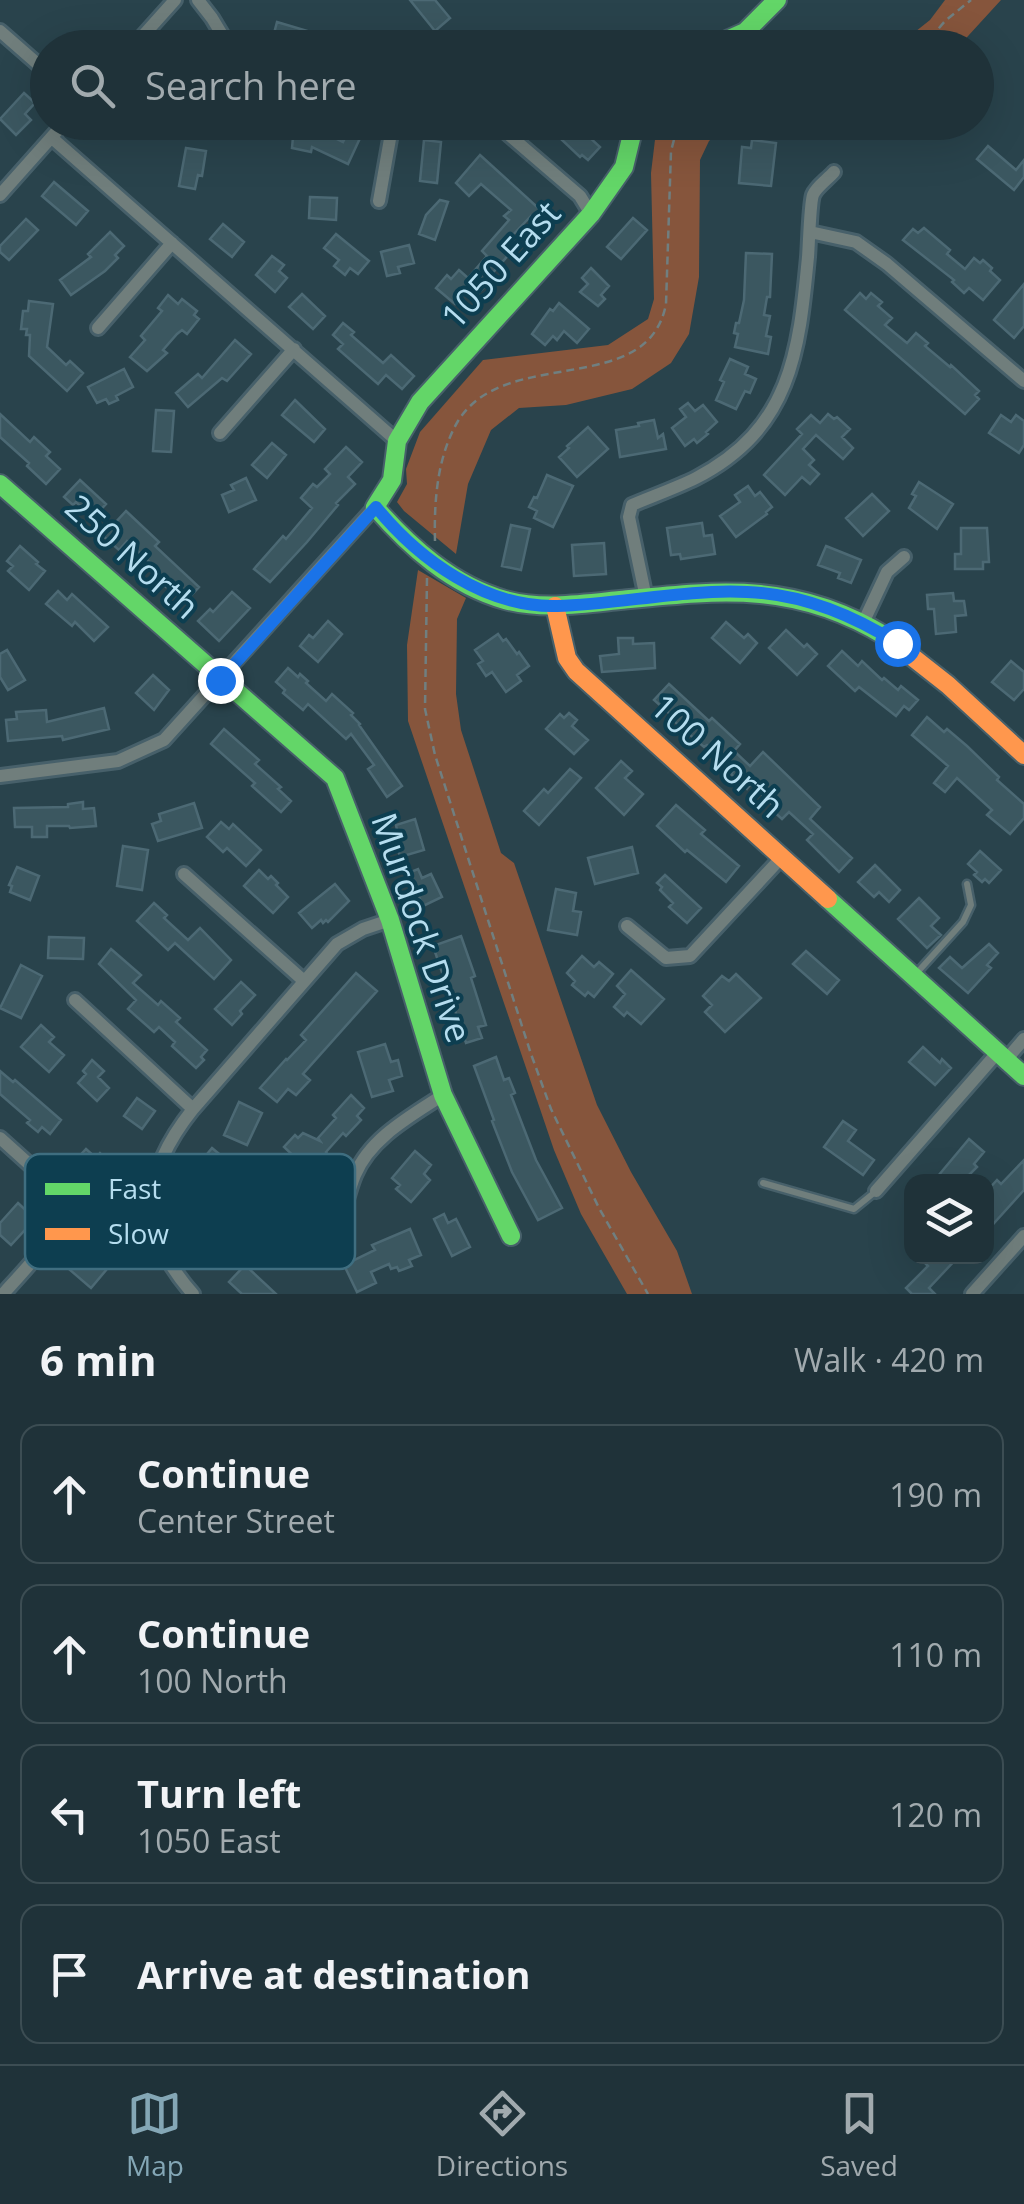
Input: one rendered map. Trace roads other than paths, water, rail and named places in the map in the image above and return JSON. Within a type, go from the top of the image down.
[{"type":"street","points":[[148,30],[175,0]]},
{"type":"street","points":[[198,0],[219,30]]},
{"type":"street","points":[[747,30],[769,3]]},
{"type":"street","points":[[0,31],[30,58]]},
{"type":"street","points":[[0,195],[50,140]]},
{"type":"street","points":[[0,776],[118,761],[164,740],[376,507],[392,480],[396,441],[54,140]]},
{"type":"street","points":[[379,201],[390,140]]},
{"type":"street","points":[[515,140],[580,196],[590,214]]},
{"type":"street","name":"1050 East","points":[[396,441],[420,402],[590,214],[624,168],[631,140]]},
{"type":"street","points":[[646,598],[629,517],[632,505],[698,477],[731,454],[757,431],[776,404],[788,380],[798,343],[813,195],[834,172]]},
{"type":"street","points":[[810,232],[856,242],[888,264],[1023,379]]},
{"type":"street","points":[[98,328],[172,243]]},
{"type":"street","points":[[220,434],[294,350]]},
{"type":"street","name":"250 North","points":[[0,484],[220,680]]},
{"type":"street","points":[[376,507],[431,561],[470,585],[524,604],[555,606],[708,592],[776,595],[819,604],[863,623],[915,656],[1024,754]]},
{"type":"street","points":[[863,623],[887,572],[904,557]]},
{"type":"street","name":"100 North","points":[[555,606],[567,658],[576,671],[1024,1076]]},
{"type":"street","name":"Murdock Drive","points":[[220,680],[335,778],[390,920],[443,1096],[511,1236]]},
{"type":"street","points":[[627,926],[666,958],[690,956],[782,858]]},
{"type":"street","points":[[184,874],[304,982]]},
{"type":"street","points":[[164,1154],[194,1109],[337,944],[390,920]]},
{"type":"street","points":[[76,1000],[194,1109]]},
{"type":"street","points":[[876,1191],[1002,1056],[1024,1039]]},
{"type":"street","points":[[355,1174],[386,1134],[443,1096]]},
{"type":"street","points":[[0,1138],[25,1160]]},
{"type":"street","points":[[972,1294],[1024,1236]]},
{"type":"street","points":[[3,1294],[25,1269]]},
{"type":"street","points":[[174,1269],[192,1294]]},
{"type":"lane","points":[[914,976],[963,922],[971,905],[968,884]]},
{"type":"lane","points":[[763,1184],[854,1209],[876,1191]]}]
